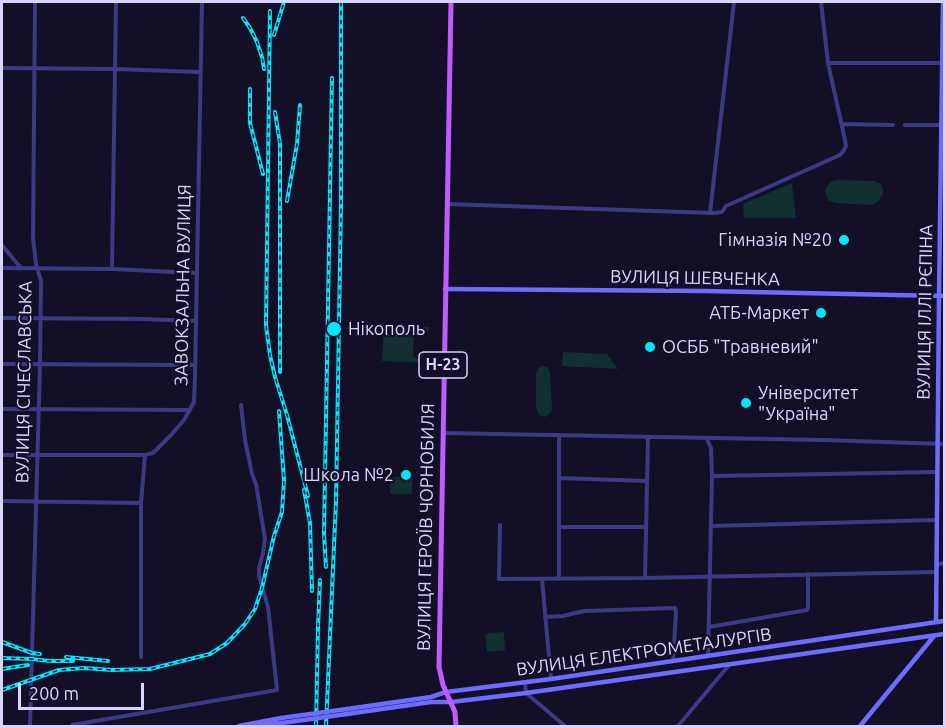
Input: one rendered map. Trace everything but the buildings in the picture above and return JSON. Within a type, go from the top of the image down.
[{"type":"main road","name":"ВУЛИЦЯ ГЕРОЇВ ЧОРНОБИЛЯ","points":[[451,2],[439,666],[454,712],[456,726]]},
{"type":"main road","name":"ВУЛИЦЯ ІЛЛІ РЄПІНА","points":[[936,622],[936,493],[942,296],[943,2]]},
{"type":"main road","name":"ВУЛИЦЯ ШЕВЧЕНКА","points":[[445,289],[942,296]]},
{"type":"main road","name":"ВУЛИЦЯ ЕЛЕКТРОМЕТАЛУРГІВ","points":[[347,712],[431,697],[446,692],[551,680],[944,621]]},
{"type":"main road","points":[[944,621],[945,632]]},
{"type":"main road","points":[[860,726],[931,636],[926,624]]},
{"type":"main road","name":"ВУЛИЦЯ ЕЛЕКТРОМЕТАЛУРГІВ","points":[[347,712],[526,693],[931,636],[945,632]]},
{"type":"main road","points":[[241,726],[347,712]]},
{"type":"street","name":"ВУЛИЦЯ СІЧЕСЛАВСЬКА","points":[[30,726],[41,281],[33,238],[35,2]]},
{"type":"street","points":[[112,269],[116,2]]},
{"type":"street","name":"ЗАВОКЗАЛЬНА ВУЛИЦЯ","points":[[145,456],[153,453],[171,435],[184,420],[194,402],[202,2]]},
{"type":"street","points":[[710,213],[734,2]]},
{"type":"street","points":[[722,212],[726,206],[842,154],[846,146],[828,63],[821,2]]},
{"type":"street","points":[[828,63],[944,63]]},
{"type":"street","points":[[2,68],[200,72]]},
{"type":"street","points":[[842,124],[893,125]]},
{"type":"street","points":[[905,125],[941,125]]},
{"type":"street","points":[[711,201],[722,212]]},
{"type":"street","points":[[446,204],[722,212]]},
{"type":"street","points":[[2,245],[21,268]]},
{"type":"street","points":[[2,268],[112,269],[197,273]]},
{"type":"street","points":[[2,318],[196,321]]},
{"type":"street","points":[[2,364],[195,365]]},
{"type":"street","points":[[72,726],[277,690],[268,607],[259,576],[265,539],[256,484],[245,440],[241,405]]},
{"type":"street","points":[[2,409],[190,410]]},
{"type":"street","points":[[443,433],[945,444]]},
{"type":"street","points":[[559,435],[559,578]]},
{"type":"street","points":[[645,578],[648,437]]},
{"type":"street","points":[[707,438],[711,448],[712,476],[708,656]]},
{"type":"street","points":[[2,455],[145,456],[141,502],[141,657]]},
{"type":"street","points":[[712,476],[937,472]]},
{"type":"street","points":[[559,478],[647,481]]},
{"type":"street","points":[[936,493],[945,493]]},
{"type":"street","points":[[2,501],[141,502]]},
{"type":"street","points":[[711,526],[936,520]]},
{"type":"street","points":[[500,525],[499,579],[808,574],[935,569],[945,563]]},
{"type":"street","points":[[559,527],[646,527]]},
{"type":"street","points":[[709,627],[807,610],[808,574]]},
{"type":"street","points":[[542,578],[551,680]]},
{"type":"street","points":[[545,617],[563,616],[585,610],[675,608],[673,661]]},
{"type":"street","points":[[678,726],[730,664]]},
{"type":"street","points":[[525,683],[526,693],[566,726]]},
{"type":"green space","points":[[837,180],[875,181],[881,184],[883,194],[873,205],[835,203],[828,200],[825,191],[830,182]]},
{"type":"green space","points":[[792,183],[796,218],[744,218],[743,204]]},
{"type":"green space","points":[[384,327],[430,327],[427,332],[414,335],[413,357],[428,363],[382,361]]},
{"type":"green space","points":[[563,352],[607,354],[618,369],[562,366]]},
{"type":"green space","points":[[542,366],[547,367],[550,371],[552,407],[551,413],[545,417],[539,415],[536,407],[536,373]]},
{"type":"green space","points":[[390,477],[412,477],[412,494],[390,494]]},
{"type":"green space","points":[[504,632],[505,650],[487,652],[485,634]]},
{"type":"railway","points":[[274,35],[284,2]]},
{"type":"railway","points":[[326,726],[336,501],[341,205],[341,2]]},
{"type":"railway","points":[[270,11],[266,325],[275,377],[308,496]]},
{"type":"railway","points":[[243,18],[257,42],[264,69]]},
{"type":"railway","points":[[326,567],[324,533],[332,78]]},
{"type":"railway","points":[[250,89],[250,123],[263,174]]},
{"type":"railway","points":[[287,201],[297,144],[300,105]]},
{"type":"railway","points":[[275,112],[280,144],[280,372]]},
{"type":"railway","points":[[2,690],[59,670],[150,669],[210,654],[227,643],[245,624],[255,609],[282,512],[284,480],[279,411]]},
{"type":"railway","points":[[304,490],[310,523],[312,591]]},
{"type":"railway","points":[[316,726],[320,580]]},
{"type":"railway","points":[[2,642],[40,654]]},
{"type":"railway","points":[[66,657],[108,661]]},
{"type":"railway","points":[[2,658],[73,661]]},
{"type":"railway","points":[[2,669],[28,665]]},
{"type":"place","name":"Гімназія №20","points":[[844,240]]},
{"type":"place","name":"АТБ-Маркет","points":[[821,313]]},
{"type":"place","name":"Нікополь","points":[[334,329]]},
{"type":"place","name":"ОСББ \"Травневий\"","points":[[650,347]]},
{"type":"place","name":"Університет \"Україна\"","points":[[746,403]]},
{"type":"place","name":"Школа №2","points":[[406,475]]}]
